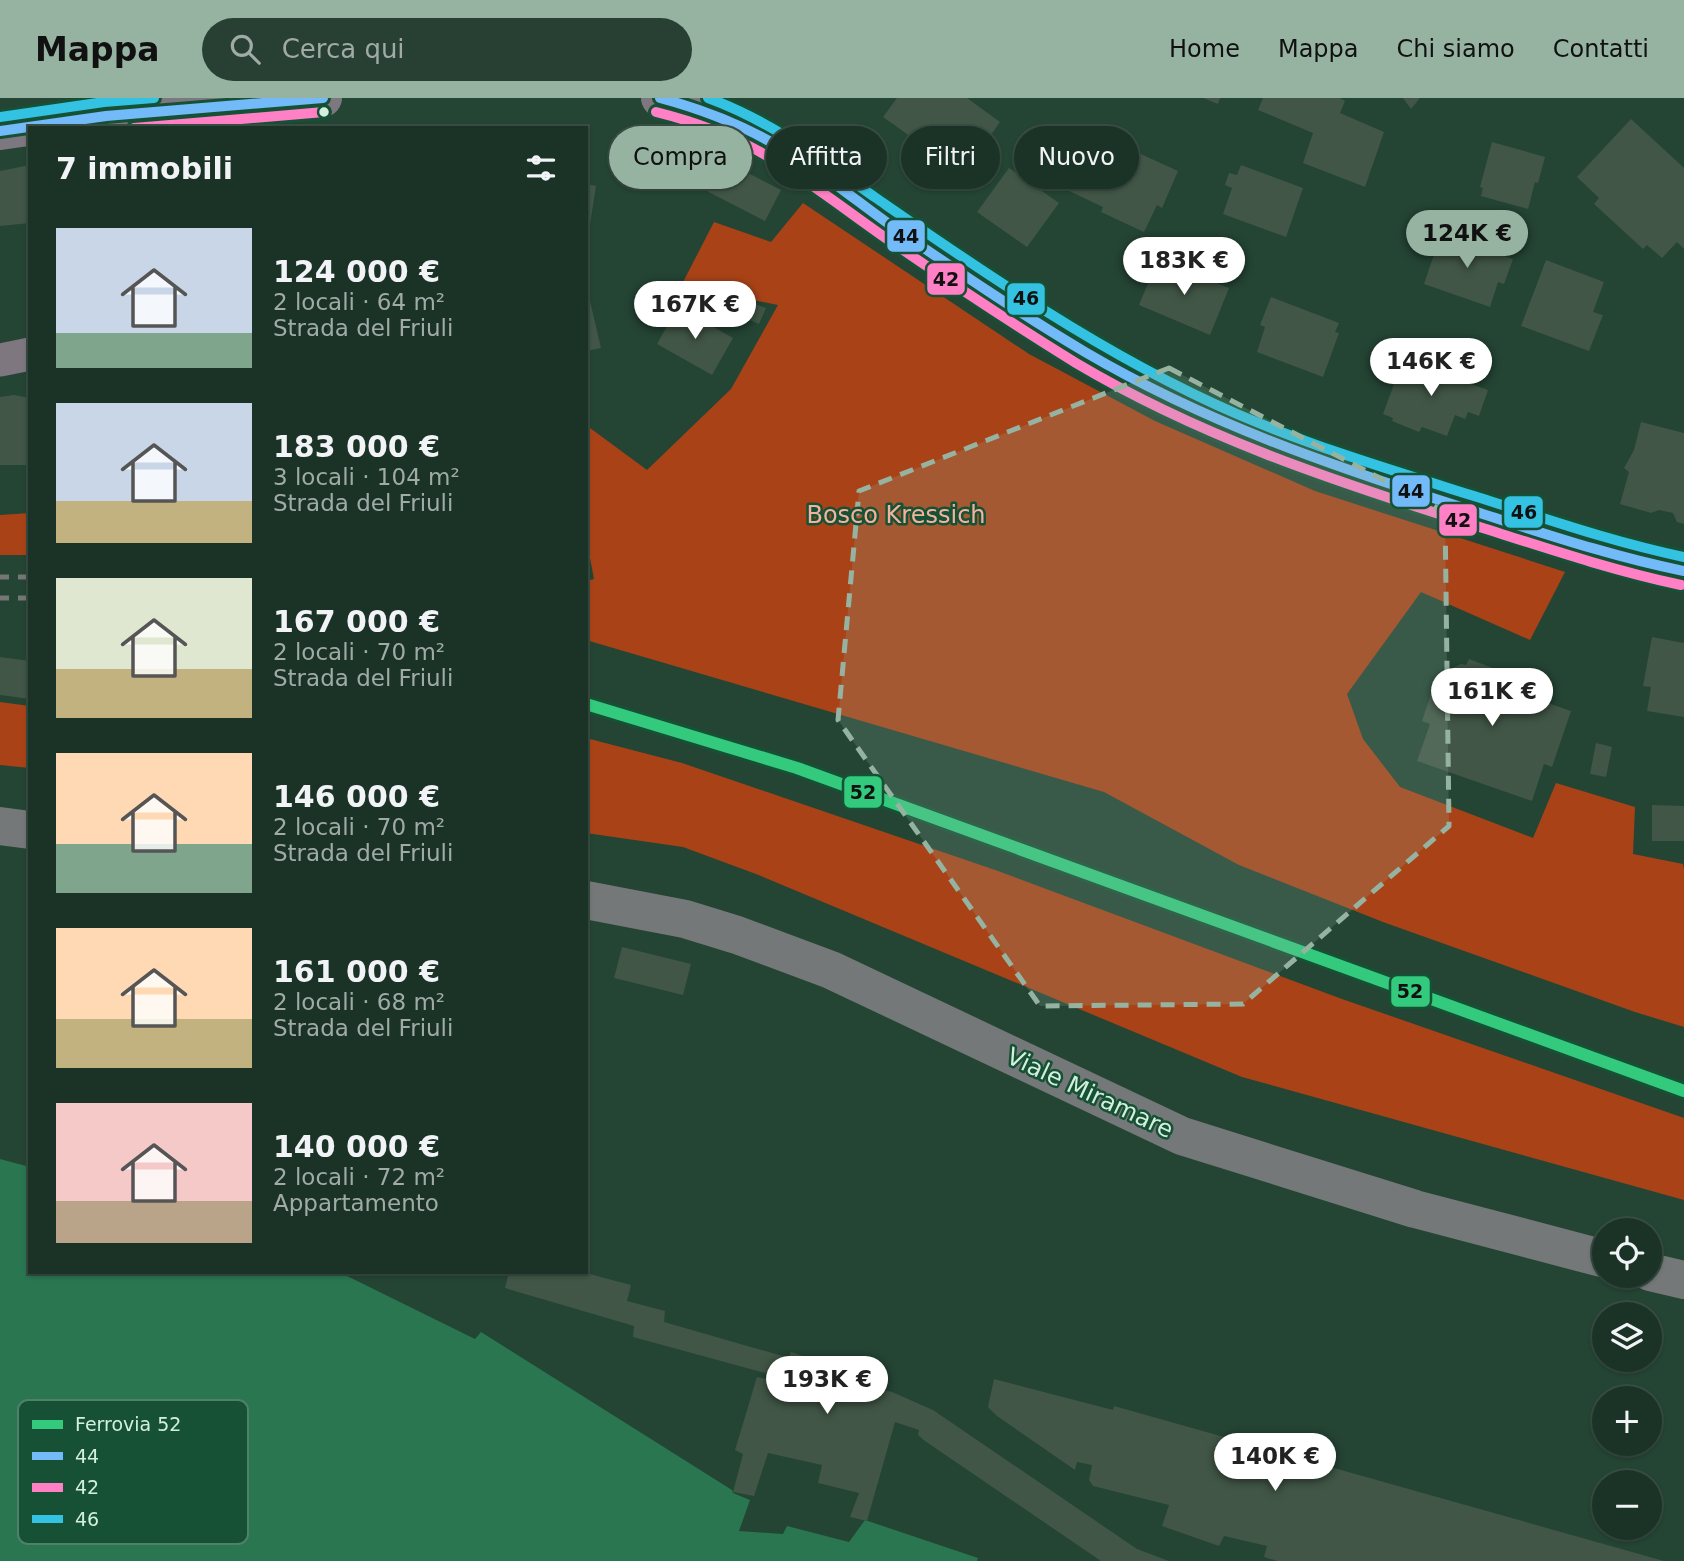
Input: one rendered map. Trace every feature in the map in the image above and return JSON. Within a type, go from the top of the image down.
[{"type":"main road","points":[[51,126],[323,98]]},
{"type":"main road","points":[[660,98],[724,118],[780,147],[1046,329],[1197,411],[1291,450],[1364,475],[1573,542],[1684,571]]},
{"type":"main road","points":[[0,131],[28,128]]},
{"type":"main road","points":[[0,826],[28,830]]},
{"type":"main road","name":"Viale Miramare","points":[[588,900],[685,919],[831,970],[1182,1136],[1415,1209],[1592,1256]]},
{"type":"main road","points":[[1662,1275],[1684,1280]]},
{"type":"street","points":[[0,360],[28,354]]},
{"type":"highlighted area","points":[[1169,368],[1445,512],[1449,826],[1243,1004],[1040,1006],[838,720],[859,491]]},
{"type":"green space","name":"Bosco Kressich","points":[[803,203],[1029,354],[1155,421],[1315,491],[1565,572],[1530,640],[1421,592],[1347,694],[1363,739],[1400,787],[1533,838],[1556,783],[1635,807],[1633,854],[1683,864],[1684,1027],[1383,922],[1239,865],[1104,792],[588,641],[588,580],[594,579],[588,548],[588,426],[647,470],[731,389],[778,305],[681,286],[714,222],[771,242]]},
{"type":"green space","points":[[28,513],[28,555],[0,555],[0,515]]},
{"type":"green space","points":[[0,702],[28,706],[28,768],[0,765]]},
{"type":"green space","points":[[588,739],[682,763],[998,871],[1342,999],[1684,1118],[1684,1200],[1242,1077],[756,874],[683,847],[588,833]]},
{"type":"shaded area","points":[[0,1159],[28,1166],[28,1274],[343,1274],[475,1339],[481,1332],[733,1493],[750,1500],[739,1531],[783,1534],[787,1526],[849,1542],[865,1520],[978,1558],[977,1561],[0,1561]]},
{"type":"building","points":[[897,98],[967,98],[1000,122],[997,126],[901,126],[901,130],[883,117]]},
{"type":"building","points":[[1203,98],[1220,98],[1218,104]]},
{"type":"building","points":[[1263,98],[1340,98],[1345,101],[1340,113],[1384,132],[1365,187],[1303,163],[1313,133],[1258,110]]},
{"type":"building","points":[[1403,98],[1420,98],[1411,109]]},
{"type":"building","points":[[1631,119],[1684,168],[1684,249],[1677,242],[1662,258],[1647,245],[1643,249],[1594,204],[1599,198],[1577,177]]},
{"type":"building","points":[[1492,142],[1545,157],[1528,209],[1481,196],[1483,188],[1480,187]]},
{"type":"building","points":[[1139,153],[1178,171],[1162,208],[1157,205],[1144,232],[1101,212],[1103,207],[1065,189],[1139,189]]},
{"type":"building","points":[[28,165],[28,223],[0,226],[0,171]]},
{"type":"building","points":[[1241,165],[1303,188],[1286,237],[1223,214],[1232,188],[1225,185],[1229,173],[1237,175]]},
{"type":"building","points":[[1009,168],[1014,172],[1014,189],[1039,189],[1059,203],[1027,247],[977,212],[994,189],[1000,189],[1000,180]]},
{"type":"building","points":[[752,175],[766,182],[766,189],[781,190],[765,221],[703,189],[752,189]]},
{"type":"building","points":[[588,184],[596,186],[588,237]]},
{"type":"building","points":[[1441,234],[1513,259],[1504,284],[1498,282],[1490,307],[1424,284]]},
{"type":"building","points":[[1158,259],[1229,288],[1210,335],[1139,305]]},
{"type":"building","points":[[1546,260],[1604,282],[1593,312],[1603,315],[1589,351],[1521,326]]},
{"type":"building","points":[[1271,297],[1339,323],[1335,332],[1339,333],[1323,377],[1257,352],[1265,327],[1260,325]]},
{"type":"building","points":[[588,302],[601,348],[588,351]]},
{"type":"building","points":[[753,303],[766,308],[759,324],[747,319]]},
{"type":"building","points":[[678,307],[733,338],[712,375],[657,344]]},
{"type":"building","points":[[1404,357],[1446,369],[1444,375],[1488,390],[1479,416],[1468,412],[1465,419],[1455,415],[1447,436],[1422,427],[1419,432],[1392,421],[1393,418],[1383,414]]},
{"type":"building","points":[[14,395],[28,398],[28,465],[0,465],[0,397]]},
{"type":"building","points":[[1641,422],[1684,433],[1684,524],[1677,522],[1673,513],[1659,510],[1651,513],[1620,504],[1629,472],[1624,468],[1634,450]]},
{"type":"building","points":[[1652,637],[1684,643],[1684,717],[1647,711],[1651,687],[1643,686]]},
{"type":"building","points":[[0,657],[28,661],[28,699],[0,695]]},
{"type":"building","points":[[1469,659],[1549,689],[1545,702],[1571,711],[1552,767],[1544,764],[1532,801],[1417,761],[1430,724],[1422,721],[1437,676],[1442,677],[1444,672],[1461,664],[1466,665]]},
{"type":"building","points":[[1596,743],[1612,747],[1606,777],[1590,774]]},
{"type":"building","points":[[1652,805],[1684,806],[1684,841],[1652,841]]},
{"type":"building","points":[[622,947],[691,964],[683,995],[614,978]]},
{"type":"building","points":[[508,1274],[534,1276],[588,1274],[631,1285],[627,1301],[665,1311],[664,1322],[779,1355],[789,1357],[791,1352],[866,1377],[864,1385],[892,1392],[933,1410],[1137,1549],[1169,1561],[1101,1561],[925,1441],[918,1435],[919,1430],[895,1422],[867,1521],[850,1517],[859,1493],[818,1483],[822,1465],[768,1453],[754,1496],[733,1492],[743,1454],[735,1450],[757,1377],[781,1382],[783,1371],[773,1367],[772,1375],[633,1337],[634,1326],[505,1288]]},
{"type":"building","points":[[994,1379],[1113,1410],[1114,1406],[1664,1561],[1277,1561],[1264,1557],[1267,1546],[1224,1536],[1219,1546],[1162,1526],[1169,1505],[1093,1486],[1089,1480],[1092,1465],[1077,1462],[1075,1470],[997,1416],[988,1407]]},
{"type":"railway","points":[[0,577],[28,577]]},
{"type":"railway","points":[[0,598],[28,598]]},
{"type":"rail line","name":"52","points":[[588,705],[797,768],[1684,1091]]},
{"type":"transit line","name":"46","points":[[0,117],[104,102],[154,98]]},
{"type":"transit line","name":"44","points":[[35,126],[106,116],[323,98]]},
{"type":"transit line","name":"44","points":[[660,98],[720,118],[776,145],[1036,322],[1085,352],[1177,400],[1270,441],[1366,476],[1573,542],[1684,571]]},
{"type":"transit line","name":"46","points":[[708,98],[753,118],[795,142],[959,255],[1067,324],[1139,366],[1212,403],[1295,437],[1384,468],[1604,537],[1684,557]]},
{"type":"transit line","name":"42","points":[[158,126],[324,112]]},
{"type":"transit line","name":"42","points":[[656,112],[716,131],[759,151],[913,257],[1076,363],[1168,412],[1216,434],[1362,489],[1570,556],[1681,585]]},
{"type":"transit line","name":"44","points":[[0,131],[28,127]]}]
